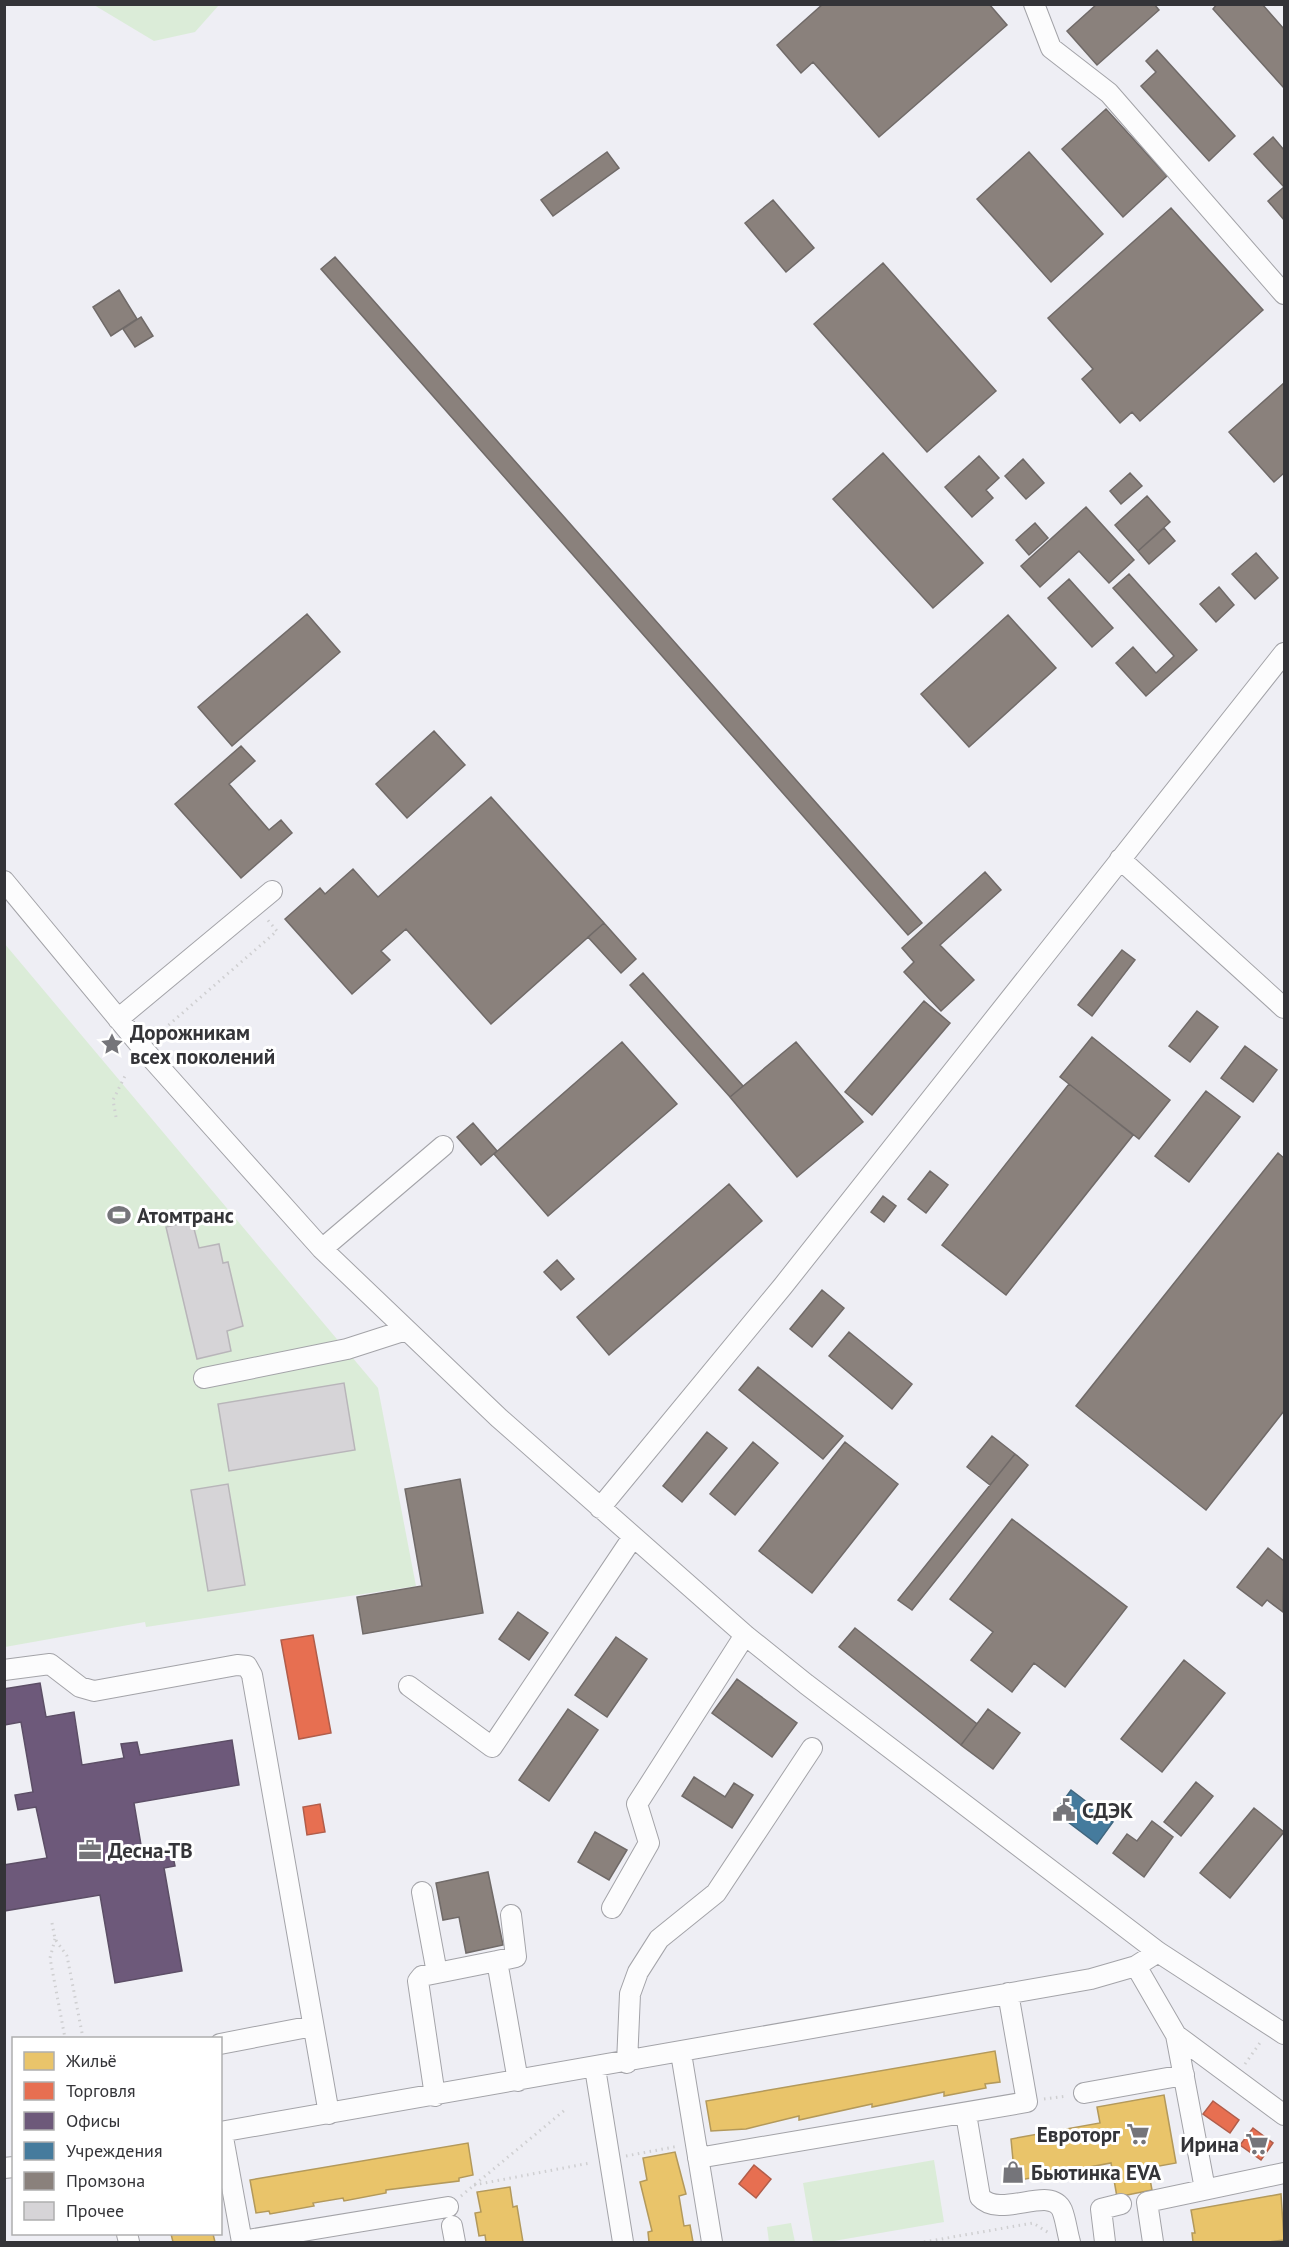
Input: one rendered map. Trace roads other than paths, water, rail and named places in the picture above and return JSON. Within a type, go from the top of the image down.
[{"type":"street","points":[[1034,4],[1051,48],[1108,93],[1284,294]]},
{"type":"street","points":[[600,1508],[783,1286],[1284,653]]},
{"type":"street","points":[[1120,859],[1284,1008]]},
{"type":"street","points":[[4,882],[118,1019],[322,1249],[406,1330],[600,1508],[745,1635],[806,1684],[1158,1952],[1284,2034]]},
{"type":"street","points":[[118,1019],[272,891]]},
{"type":"street","points":[[322,1249],[443,1146]]},
{"type":"street","points":[[204,1378],[347,1349],[406,1330]]},
{"type":"street","points":[[409,1686],[492,1747],[633,1537]]},
{"type":"street","points":[[612,1908],[649,1843],[637,1804],[745,1635]]},
{"type":"street","points":[[4,1670],[50,1664],[80,1688],[94,1691],[237,1665],[247,1666],[252,1675],[329,2114]]},
{"type":"street","points":[[627,2063],[630,1995],[638,1972],[659,1939],[716,1893],[812,1748]]},
{"type":"street","points":[[422,1893],[437,1973]]},
{"type":"street","points":[[435,2096],[418,1981],[422,1976],[516,1957],[511,1915]]},
{"type":"street","points":[[222,2132],[627,2063],[1091,1979],[1137,1966],[1158,1952]]},
{"type":"street","points":[[497,1961],[518,2081]]},
{"type":"street","points":[[1137,1966],[1176,2035],[1205,2189]]},
{"type":"street","points":[[697,2151],[966,2114],[1028,2102],[1008,1993]]},
{"type":"street","points":[[222,2044],[313,2026]]},
{"type":"street","points":[[1176,2035],[1284,2115]]},
{"type":"street","points":[[681,2053],[712,2242]]},
{"type":"street","points":[[595,2068],[623,2242]]},
{"type":"street","points":[[1084,2093],[1184,2075]]},
{"type":"street","points":[[966,2114],[980,2197],[986,2204],[997,2207],[1047,2200],[1056,2203],[1062,2209],[1061,2239]]},
{"type":"street","points":[[222,2137],[242,2242],[451,2225]]},
{"type":"street","points":[[1153,2242],[1147,2202],[1284,2173]]},
{"type":"street","points":[[1105,2242],[1101,2210],[1121,2204]]},
{"type":"place","name":"Дорожникам всех поколений","points":[[112,1044]]},
{"type":"place","name":"Атомтранс","points":[[119,1215]]},
{"type":"place","name":"СДЭК","points":[[1064,1810]]},
{"type":"place","name":"Десна-ТВ","points":[[90,1850]]},
{"type":"place","name":"Евроторг","points":[[1138,2134]]},
{"type":"place","name":"Ирина","points":[[1257,2144]]},
{"type":"place","name":"Бьютинка EVA","points":[[1013,2172]]}]
